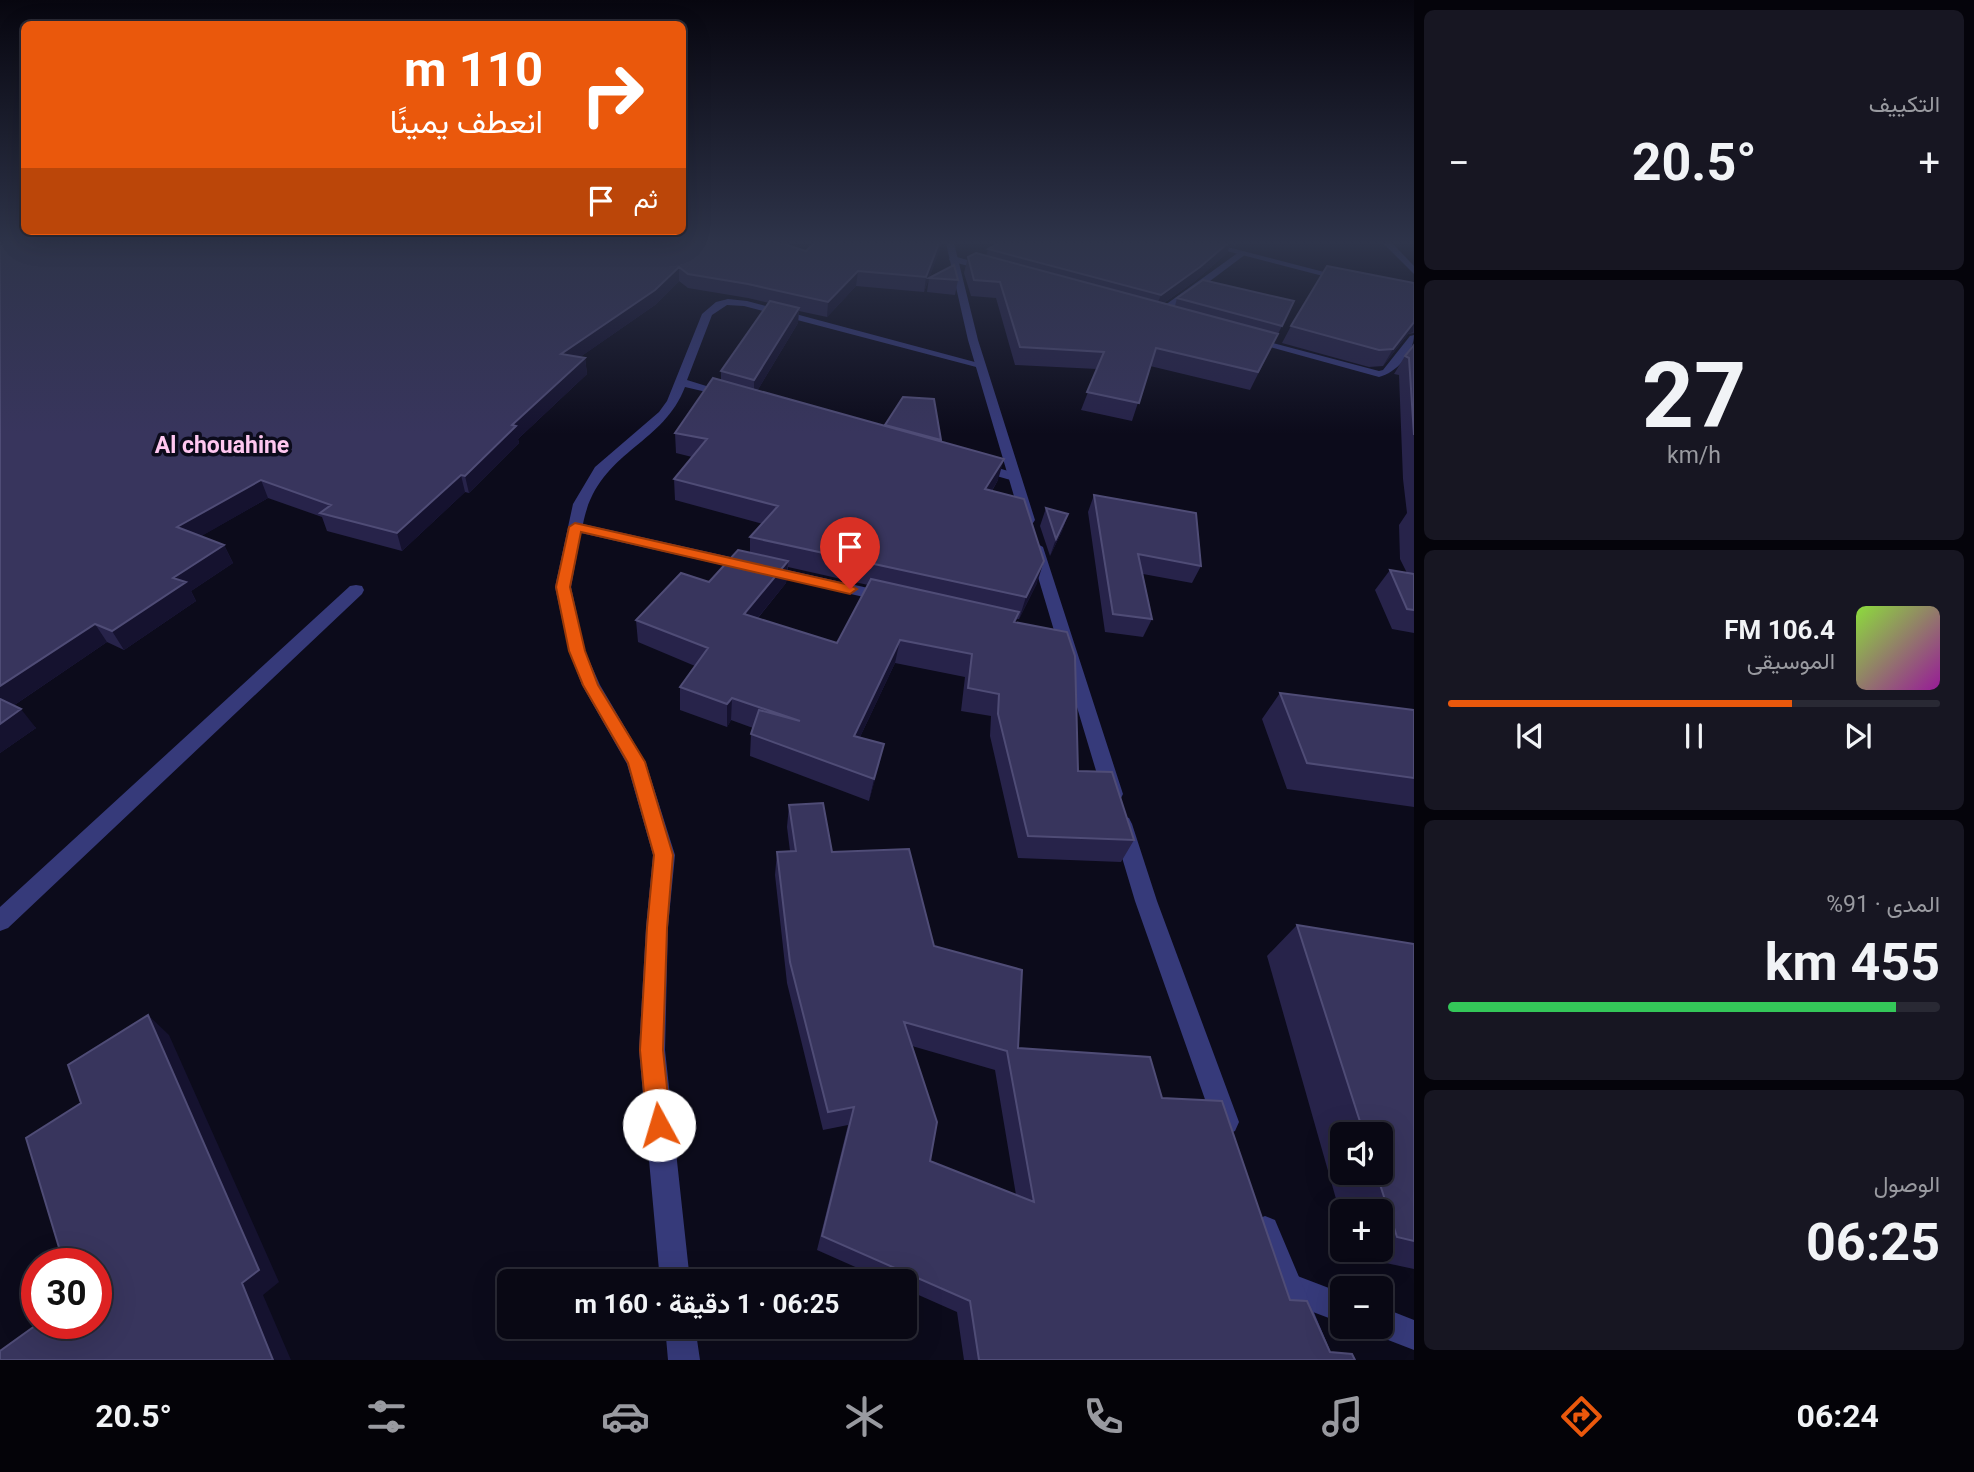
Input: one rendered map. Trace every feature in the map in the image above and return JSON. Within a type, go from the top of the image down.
[{"type":"street","points":[[674,1269],[652,1050],[657,928],[664,855],[636,762],[591,685],[577,651],[563,587],[580,505],[600,470],[663,415],[673,402],[708,314],[715,306]]},
{"type":"street","points":[[750,306],[980,365]]},
{"type":"street","points":[[965,306],[1058,636],[1146,901],[1235,1145]]},
{"type":"street","points":[[1158,315],[1170,306]]},
{"type":"street","points":[[1145,312],[1171,318]]},
{"type":"street","points":[[1234,336],[1358,370],[1380,373],[1387,372],[1414,338]]},
{"type":"street","points":[[680,382],[742,400]]},
{"type":"street","points":[[961,462],[1014,477]]},
{"type":"street","points":[[575,527],[904,601]]},
{"type":"street","points":[[0,921],[356,590]]},
{"type":"street","points":[[1258,1210],[1286,1287],[1318,1360]]},
{"type":"street","points":[[1286,1287],[1330,1304]]},
{"type":"street","points":[[1393,1327],[1414,1335]]},
{"type":"street","points":[[682,1339],[684,1360]]},
{"type":"building","points":[[0,306],[631,306],[561,354],[585,358],[512,425],[516,426],[465,476],[461,475],[397,533],[320,513],[331,505],[261,480],[177,527],[224,545],[173,578],[186,582],[112,631],[95,624],[0,686]]},
{"type":"building","points":[[766,306],[799,308],[754,380],[721,371]]},
{"type":"building","points":[[1008,306],[1175,306],[1278,334],[1258,372],[1156,348],[1139,403],[1087,392],[1104,352],[1020,347]]},
{"type":"building","points":[[1209,306],[1291,306],[1282,326]]},
{"type":"building","points":[[1303,306],[1414,306],[1414,322],[1393,349],[1379,350],[1291,326]]},
{"type":"building","points":[[1414,345],[1414,435],[1409,358],[1405,356]]},
{"type":"building","points":[[713,378],[1004,459],[985,489],[1024,499],[1044,561],[1026,597],[750,537],[778,506],[674,479],[707,439],[675,433]]},
{"type":"building","points":[[903,397],[934,399],[941,440],[885,425]]},
{"type":"building","points":[[1094,495],[1196,513],[1201,566],[1138,554],[1152,619],[1113,614]]},
{"type":"building","points":[[1046,508],[1068,514],[1056,539]]},
{"type":"building","points":[[738,550],[788,561],[744,614],[837,643],[871,579],[1019,612],[1014,622],[1067,632],[1075,656],[1078,771],[1112,772],[1134,840],[1028,836],[998,714],[999,694],[968,688],[972,654],[900,640],[854,736],[884,744],[874,779],[751,734],[759,710],[800,721],[732,698],[727,704],[680,687],[708,648],[636,620],[681,573],[709,582]]},
{"type":"building","points":[[1390,570],[1414,574],[1414,610],[1407,609]]},
{"type":"building","points":[[1280,693],[1414,710],[1414,778],[1307,763]]},
{"type":"building","points":[[0,699],[21,709],[0,724]]},
{"type":"building","points":[[823,803],[832,852],[909,849],[934,946],[1022,970],[1018,1048],[1150,1057],[1162,1098],[1222,1101],[1290,1300],[1307,1301],[1330,1352],[1352,1354],[1355,1360],[979,1360],[970,1301],[917,1278],[917,1269],[897,1269],[822,1236],[854,1107],[828,1112],[790,962],[777,852],[796,851],[789,805]],"holes":[[[904,1022],[1007,1051],[1034,1202],[930,1161],[937,1122]]]},
{"type":"building","points":[[1297,925],[1414,944],[1414,1241],[1397,1237],[1393,1225],[1393,1199],[1385,1199],[1380,1185],[1393,1185],[1393,1122],[1360,1122]]},
{"type":"building","points":[[148,1015],[259,1270],[242,1283],[273,1360],[0,1360],[0,1351],[21,1336],[21,1339],[112,1339],[112,1248],[59,1248],[26,1138],[81,1103],[68,1065]]},
{"type":"district","name":"Al chouahine","points":[[222,445]]},
{"type":"route","points":[[659,1125],[652,1050],[657,928],[664,855],[636,762],[591,685],[577,651],[563,587],[575,527],[850,589]]}]
